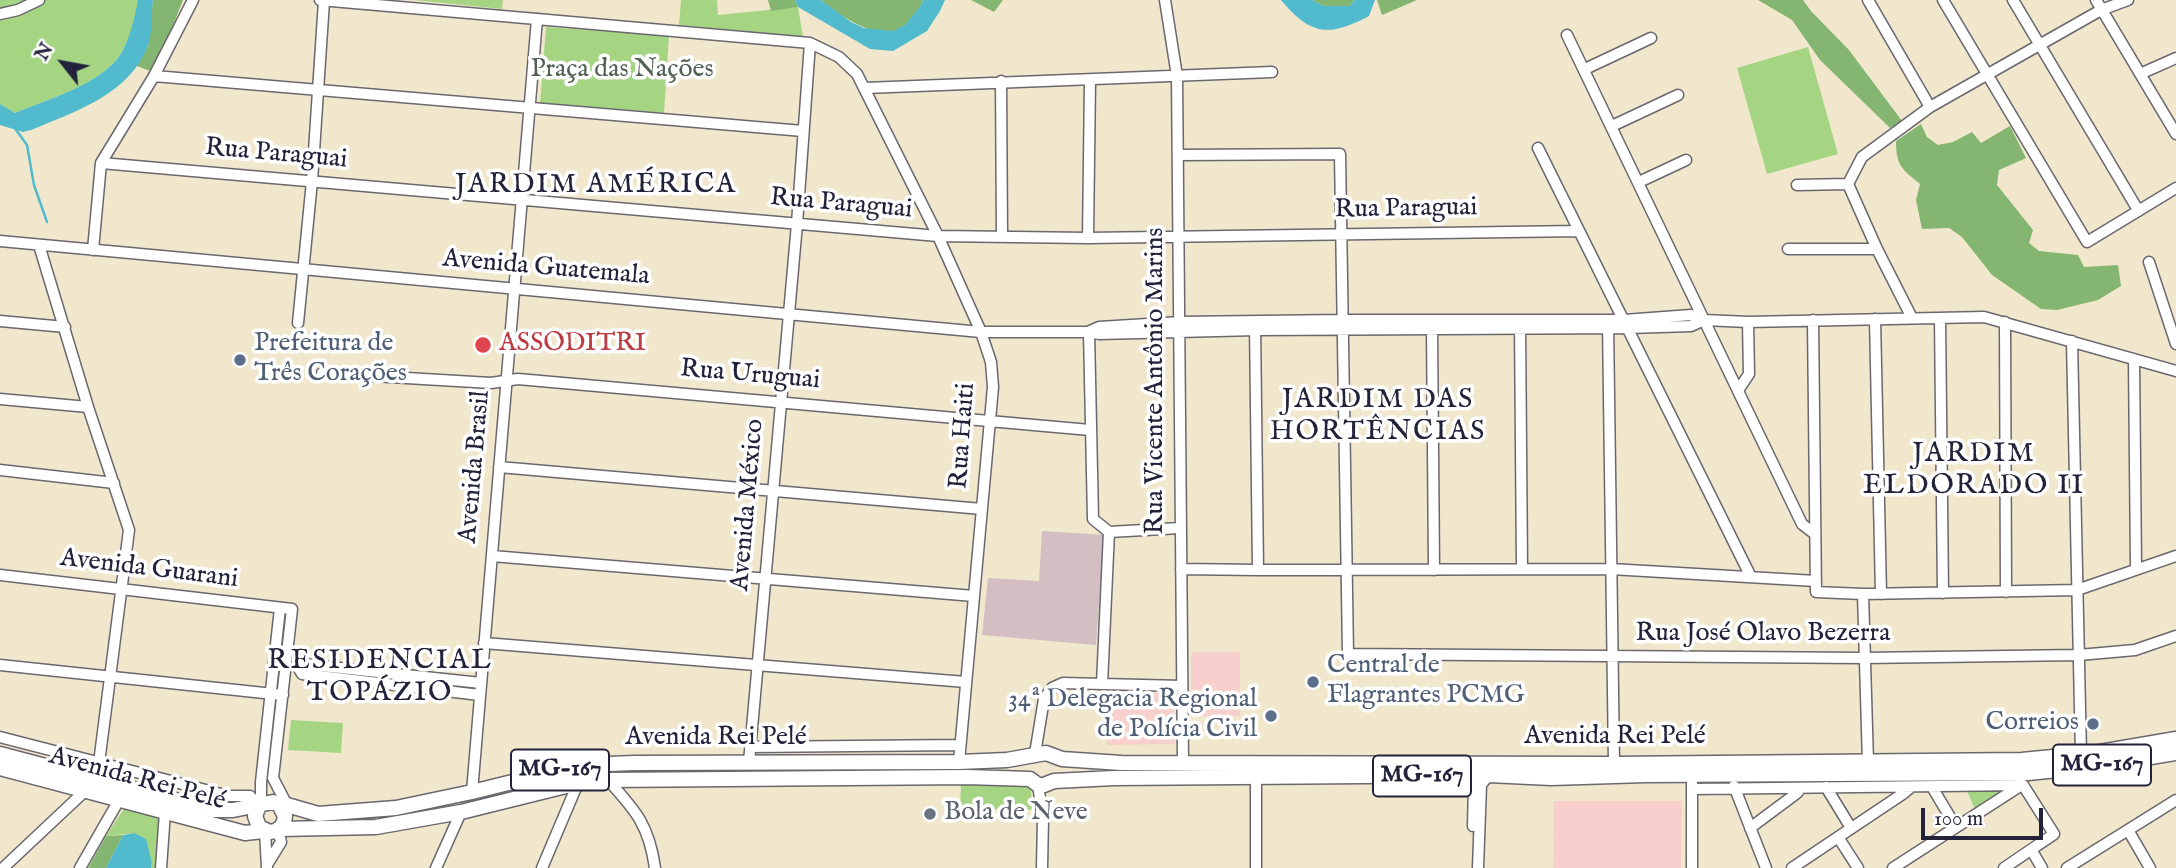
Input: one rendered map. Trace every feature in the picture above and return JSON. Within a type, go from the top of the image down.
[{"type":"main road","name":"Avenida Rei Pelé","points":[[0,754],[213,810],[260,806],[267,802],[318,814],[396,808],[580,765],[635,762],[959,762],[1042,755],[1121,764],[1614,764],[1692,775],[1868,763],[2022,760],[2170,747]]},
{"type":"main road","name":"Avenida Rei Pelé","points":[[0,768],[245,833],[376,827],[461,812],[578,783],[608,780],[967,776],[1043,782],[1122,778],[1489,775],[1550,778],[1728,774],[2026,779],[2096,766],[2170,747]]},
{"type":"main road","points":[[1042,755],[1059,766],[1057,776],[1043,782],[1026,769],[1027,764],[1042,755]]},
{"type":"main road","name":"Avenida Rei Pelé","points":[[260,806],[255,816],[256,822],[271,830]]},
{"type":"main road","points":[[271,830],[284,821],[283,807]]},
{"type":"street","points":[[0,14],[18,10],[39,0]]},
{"type":"street","points":[[93,250],[102,163],[154,76],[193,0]]},
{"type":"street","points":[[298,323],[312,181],[322,0],[810,43]]},
{"type":"street","name":"Rua Vicente Antônio Marins","points":[[1165,0],[1177,76],[1183,762]]},
{"type":"street","points":[[1868,0],[1930,107]]},
{"type":"street","points":[[1943,0],[2087,242],[2176,188]]},
{"type":"street","points":[[2013,0],[2138,209]]},
{"type":"street","points":[[1849,181],[1862,157],[1930,107],[2040,44],[2098,5],[2128,0]]},
{"type":"street","points":[[2098,5],[2176,134]]},
{"type":"street","name":"Avenida Brasil","points":[[471,792],[537,19]]},
{"type":"street","points":[[1567,35],[1802,524],[1815,534]]},
{"type":"street","points":[[1585,69],[1651,38]]},
{"type":"street","name":"Rua Haiti","points":[[810,43],[839,57],[857,74],[865,88],[938,236],[981,332],[991,362],[993,387],[959,762]]},
{"type":"street","name":"Avenida México","points":[[749,762],[797,224],[810,43]]},
{"type":"street","points":[[2140,74],[2176,58]]},
{"type":"street","points":[[865,88],[1272,72]]},
{"type":"street","points":[[154,76],[803,131]]},
{"type":"street","points":[[1088,238],[1090,80]]},
{"type":"street","points":[[1001,81],[1002,236]]},
{"type":"street","points":[[1612,126],[1678,95]]},
{"type":"street","points":[[1538,149],[1751,577]]},
{"type":"street","points":[[1178,155],[1340,154],[1346,569]]},
{"type":"street","points":[[1639,182],[1686,160]]},
{"type":"street","name":"Rua Paraguai","points":[[102,163],[938,236],[1088,238],[1579,231]]},
{"type":"street","points":[[1797,185],[1849,181]]},
{"type":"street","points":[[1849,181],[1877,250],[1912,318]]},
{"type":"street","name":"Avenida Guatemala","points":[[0,241],[981,332],[1099,334],[1180,326],[1343,324]]},
{"type":"street","points":[[39,245],[129,530],[99,762]]},
{"type":"street","points":[[1788,249],[1877,250]]},
{"type":"street","points":[[2149,262],[2176,344]]},
{"type":"street","points":[[1343,324],[1626,324],[1690,315],[1704,320],[1748,322],[1984,317],[2176,371]]},
{"type":"street","points":[[1940,318],[1944,593]]},
{"type":"street","points":[[1875,319],[1881,594]]},
{"type":"street","points":[[1813,320],[1816,587]]},
{"type":"street","points":[[0,321],[65,327]]},
{"type":"street","points":[[1739,389],[1749,373],[1748,322]]},
{"type":"street","points":[[2005,323],[2006,592]]},
{"type":"street","points":[[1343,324],[1432,328],[1520,324]]},
{"type":"street","points":[[1520,324],[1522,569]]},
{"type":"street","points":[[1607,324],[1614,764]]},
{"type":"street","points":[[1255,325],[1258,570]]},
{"type":"street","points":[[1432,328],[1434,570]]},
{"type":"street","points":[[1089,332],[1093,519],[1109,532],[1180,528]]},
{"type":"street","points":[[2072,341],[2081,755]]},
{"type":"street","points":[[2134,359],[2136,568]]},
{"type":"street","name":"Rua Uruguai","points":[[322,373],[491,383],[518,379],[1090,430]]},
{"type":"street","points":[[0,399],[88,407]]},
{"type":"street","points":[[499,467],[982,509]]},
{"type":"street","points":[[0,470],[114,483]]},
{"type":"street","points":[[1102,684],[1109,532]]},
{"type":"street","points":[[492,556],[974,596]]},
{"type":"street","points":[[1181,569],[1611,569],[1751,577],[1863,594],[1881,594],[2077,590],[2176,556]]},
{"type":"street","name":"Rua José Olavo Bezerra","points":[[1346,569],[1348,654],[1864,658],[2079,655],[2136,650],[2176,636]]},
{"type":"street","name":"Avenida Guarani","points":[[0,575],[292,609],[277,694]]},
{"type":"street","points":[[1863,594],[1868,763]]},
{"type":"street","points":[[280,608],[273,778],[283,807]]},
{"type":"street","points":[[484,643],[966,682]]},
{"type":"street","points":[[480,695],[381,678],[303,664],[299,669],[302,674],[381,678],[481,683]]},
{"type":"street","points":[[0,665],[277,694]]},
{"type":"street","points":[[1042,755],[1041,720],[1044,699],[1052,688],[1063,683],[1182,685]]},
{"type":"street","points":[[260,806],[261,782],[277,694]]},
{"type":"street","points":[[0,737],[229,796],[250,796],[260,806]]},
{"type":"street","points":[[750,747],[960,745]]},
{"type":"street","points":[[1728,774],[1766,868]]},
{"type":"street","points":[[1478,868],[1481,785],[1489,775]]},
{"type":"street","points":[[1692,775],[1692,868]]},
{"type":"street","name":"Avenida Rei Pelé","points":[[1692,775],[1735,789],[1931,788],[2026,779]]},
{"type":"street","points":[[1467,776],[1474,783],[1471,868]]},
{"type":"street","points":[[1256,778],[1256,868]]},
{"type":"street","points":[[1893,868],[2026,779],[2054,834],[2004,868]]},
{"type":"street","points":[[608,780],[641,818],[652,844],[655,868]]},
{"type":"street","points":[[1042,868],[1043,782]]},
{"type":"street","points":[[542,868],[578,783]]},
{"type":"street","points":[[1826,787],[1851,828]]},
{"type":"street","points":[[1793,868],[1911,787]]},
{"type":"street","points":[[1750,828],[1801,788]]},
{"type":"street","points":[[1931,788],[1956,827]]},
{"type":"street","points":[[3,868],[85,791]]},
{"type":"street","points":[[80,868],[119,800]]},
{"type":"street","points":[[2067,868],[2176,800]]},
{"type":"street","points":[[161,868],[165,812]]},
{"type":"street","points":[[436,868],[461,812]]},
{"type":"street","points":[[268,865],[271,830]]},
{"type":"street","points":[[2128,830],[2150,868]]},
{"type":"street","points":[[1838,837],[1858,868]]},
{"type":"street","points":[[2032,851],[2042,868]]},
{"type":"street","points":[[1910,856],[1918,868]]},
{"type":"shaded area","points":[[1042,531],[1104,535],[1096,645],[982,635],[988,578],[1039,581]]},
{"type":"shaded area","points":[[1191,652],[1240,652],[1240,716],[1191,716],[1191,702],[1199,701],[1200,691],[1191,689]]},
{"type":"shaded area","points":[[1174,693],[1175,744],[1107,745],[1106,694]]},
{"type":"shaded area","points":[[1554,801],[1682,801],[1681,868],[1553,868]]},
{"type":"green space","points":[[0,0],[138,0],[128,40],[113,63],[88,82],[15,113],[0,104]]},
{"type":"green space","points":[[153,0],[183,0],[150,71],[137,66],[148,46]]},
{"type":"green space","points":[[414,0],[503,0],[502,9]]},
{"type":"green space","points":[[681,0],[717,0],[718,15],[798,7],[803,37],[679,25]]},
{"type":"green space","points":[[768,0],[795,0],[798,7],[771,11]]},
{"type":"green space","points":[[821,0],[923,0],[905,25],[884,32],[861,26]]},
{"type":"green space","points":[[971,0],[1003,0],[994,12]]},
{"type":"green space","points":[[1312,0],[1354,0],[1350,6],[1324,6]]},
{"type":"green space","points":[[1377,0],[1417,0],[1382,15]]},
{"type":"green space","points":[[1758,0],[1803,0],[1849,50],[1902,121],[1890,128],[1820,60],[1792,20]]},
{"type":"green space","name":"Praça das Nações","points":[[546,27],[669,36],[664,113],[540,103]]},
{"type":"green space","points":[[1808,47],[1838,154],[1767,174],[1737,68]]},
{"type":"green space","points":[[1921,124],[1927,137],[1938,145],[1953,142],[1972,132],[1981,143],[2010,126],[2026,158],[1999,170],[1997,185],[2033,230],[2029,243],[2039,251],[2078,255],[2084,267],[2118,265],[2121,286],[2098,300],[2057,310],[2041,309],[1992,275],[1962,237],[1949,228],[1922,229],[1916,200],[1920,184],[1901,166],[1896,141]]},
{"type":"green space","points":[[291,720],[343,723],[341,753],[288,750]]},
{"type":"green space","points":[[961,785],[1031,789],[1032,810],[960,809]]},
{"type":"green space","points":[[1967,791],[2002,791],[1975,810]]},
{"type":"green space","points":[[125,807],[162,819],[157,868],[151,868],[152,862],[134,833],[106,836]]},
{"type":"green space","points":[[123,835],[106,868],[88,868],[106,836]]},
{"type":"water","points":[[138,0],[153,0],[150,37],[147,48],[127,78],[82,109],[31,130],[23,132],[0,125],[0,104],[15,113],[74,89],[102,73],[122,52]]},
{"type":"water","points":[[795,0],[821,0],[864,28],[893,31],[905,25],[923,0],[945,0],[927,31],[893,51],[870,49],[798,7]]},
{"type":"water","points":[[1281,0],[1312,0],[1324,6],[1350,6],[1354,0],[1375,0],[1369,16],[1331,30],[1311,26],[1302,21]]},
{"type":"water","points":[[134,833],[146,839],[151,868],[106,868],[123,835]]},
{"type":"waterway","points":[[14,127],[27,145],[34,185],[47,222]]},
{"type":"place","name":"ASSODITRI","points":[[483,345]]},
{"type":"place","name":"Prefeitura de Três Corações","points":[[240,360]]},
{"type":"place","name":"Central de Flagrantes PCMG","points":[[1313,682]]},
{"type":"place","name":"34ª Delegacia Regional de Polícia Civil","points":[[1271,716]]},
{"type":"place","name":"Correios","points":[[2093,724]]},
{"type":"place","name":"Bola de Neve","points":[[930,814]]},
{"type":"district","name":"JARDIM AMÉRICA","points":[[596,186]]},
{"type":"district","name":"JARDIM DAS HORTÊNCIAS","points":[[1378,417]]},
{"type":"district","name":"JARDIM ELDORADO II","points":[[1974,471]]},
{"type":"district","name":"RESIDENCIAL TOPÁZIO","points":[[380,678]]}]
